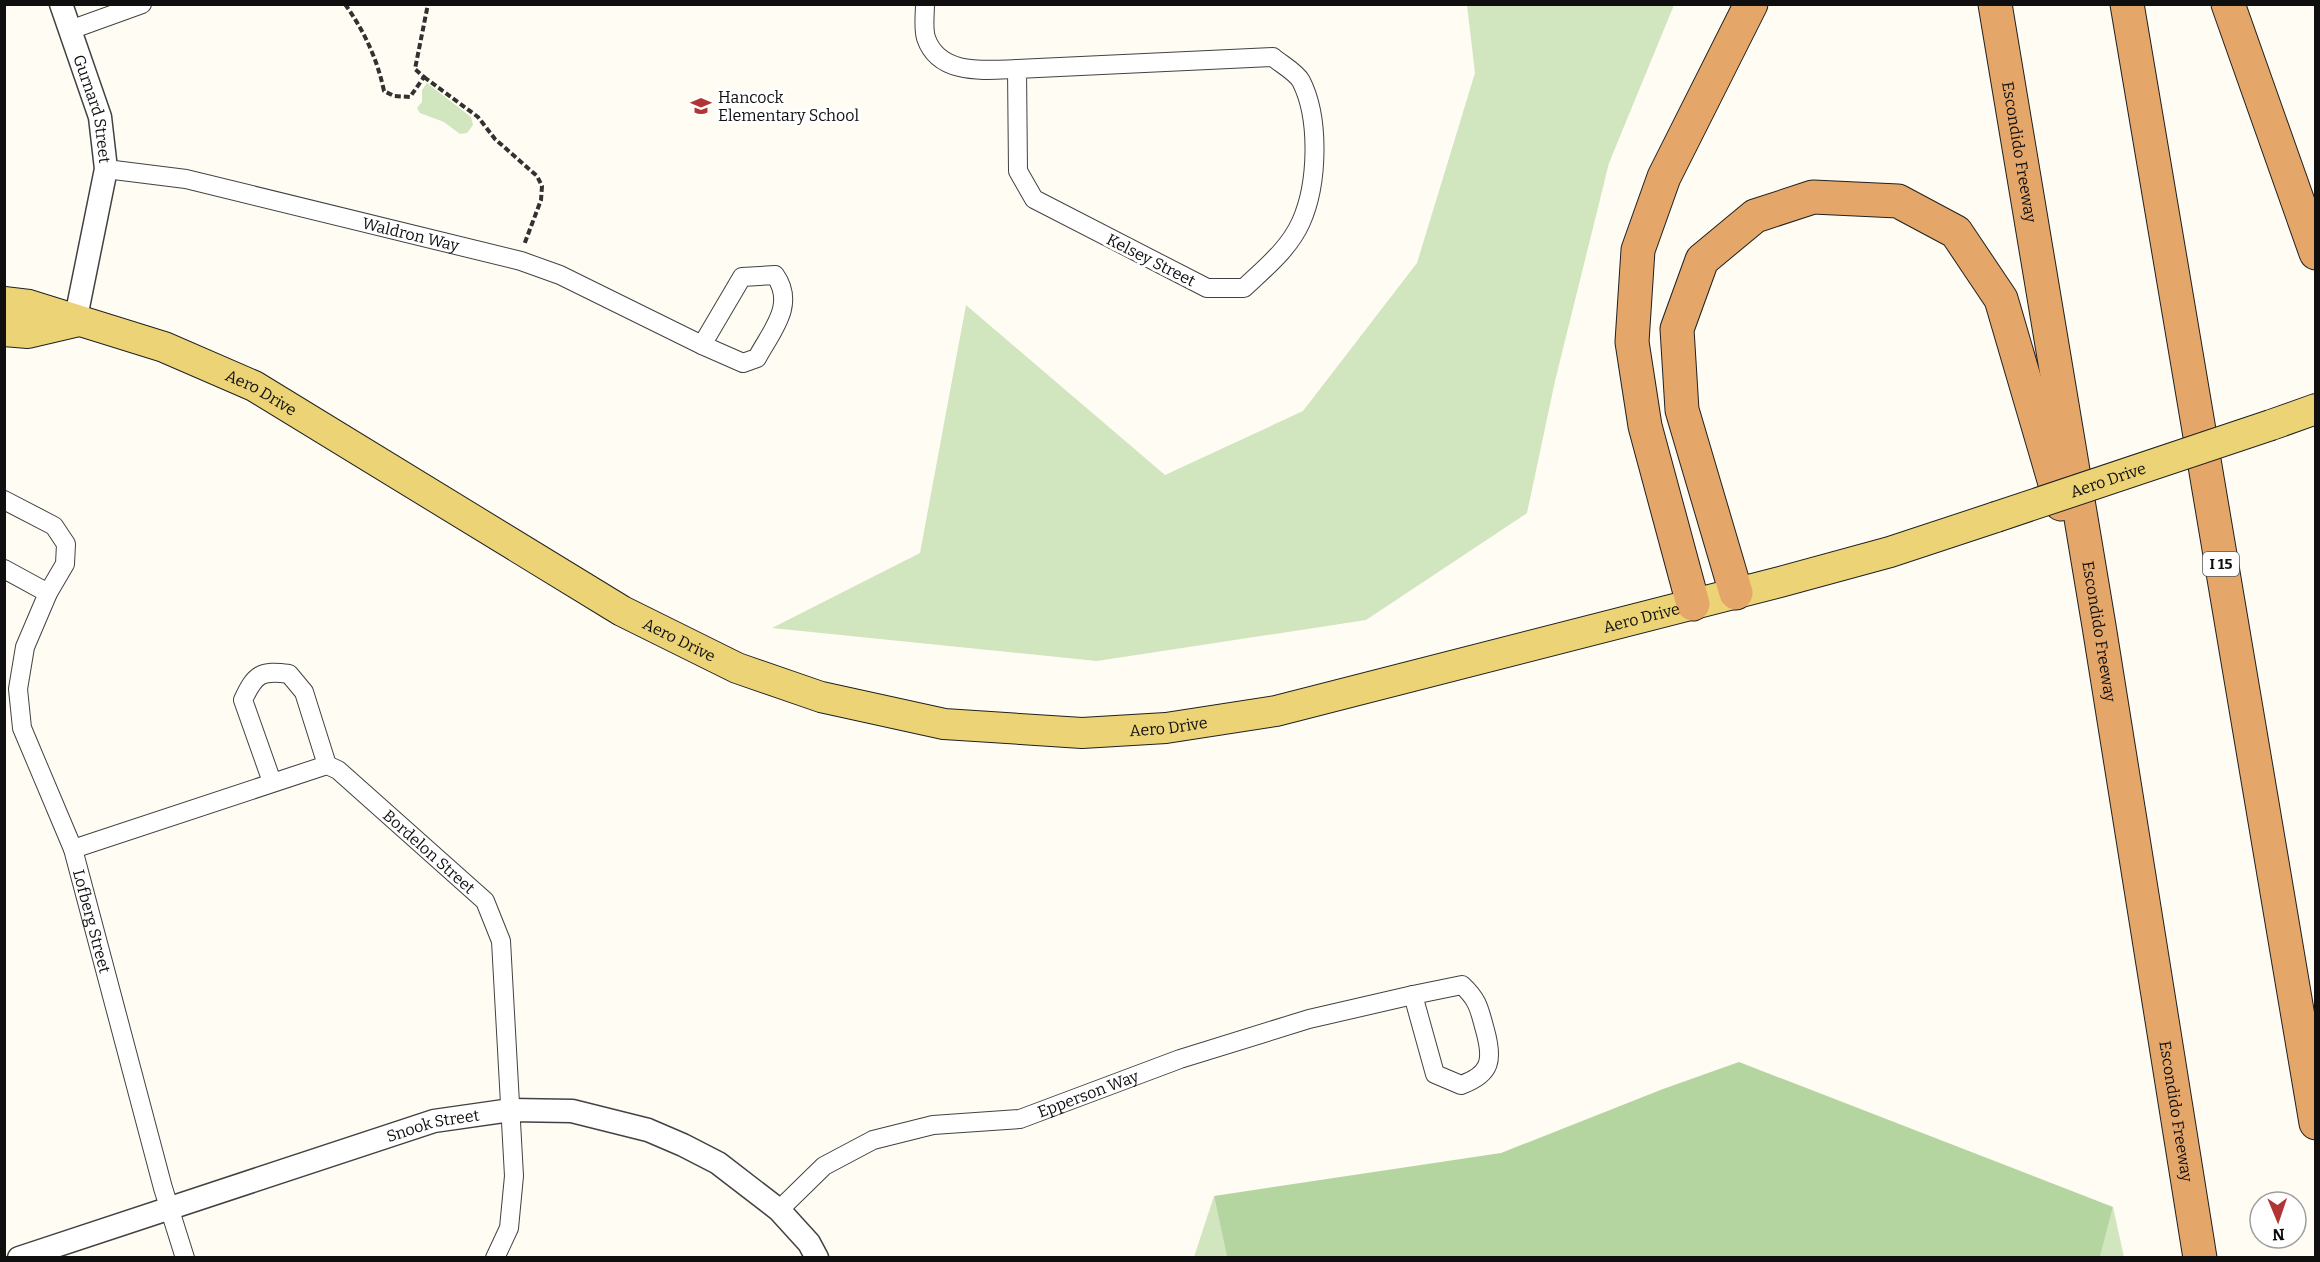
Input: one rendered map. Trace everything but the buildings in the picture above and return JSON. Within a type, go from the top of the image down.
[{"type":"highway","points":[[1693,604],[1645,426],[1632,342],[1638,250],[1664,177],[1751,4]]},
{"type":"highway","name":"Escondido Freeway","points":[[1995,4],[2099,626],[2200,1257]]},
{"type":"highway","name":"I 15","points":[[2127,4],[2316,1124]]},
{"type":"highway","points":[[2228,4],[2316,253]]},
{"type":"highway","points":[[1736,593],[1682,410],[1677,329],[1702,260],[1755,216],[1813,197],[1898,201],[1956,232],[2001,299],[2025,387],[2099,626]]},
{"type":"main road","name":"Aero Drive","points":[[4,302],[28,305],[75,322],[164,347],[254,386],[622,611],[736,668],[822,697],[944,724],[1082,733],[1166,728],[1254,714],[1736,593],[1890,552],[2316,409]]},
{"type":"main road","name":"Aero Drive","points":[[4,331],[28,333],[75,322]]},
{"type":"street","name":"Gurnard Street","points":[[61,4],[100,117],[106,169],[75,322]]},
{"type":"street","points":[[70,30],[142,4]]},
{"type":"street","name":"Kelsey Street","points":[[924,4],[926,38],[941,59],[967,70],[1273,57],[1300,79],[1313,118],[1314,174],[1301,222],[1279,256],[1244,288],[1207,288],[1034,199],[1018,171],[1017,69]]},
{"type":"street","name":"Waldron Way","points":[[106,169],[186,179],[517,260],[560,275],[702,345],[743,363],[757,358],[785,305],[784,288],[775,275],[742,277],[702,345]]},
{"type":"street","name":"Lofberg Street","points":[[4,500],[54,526],[66,544],[65,564],[48,593],[25,647],[18,690],[22,728],[73,849],[170,1210],[185,1257]]},
{"type":"street","points":[[4,569],[48,593]]},
{"type":"street","points":[[73,849],[327,765],[304,692],[289,674],[268,671],[252,681],[243,699],[272,782]]},
{"type":"street","name":"Bordelon Street","points":[[327,765],[338,770],[485,901],[501,941],[514,1176],[509,1228],[495,1257]]},
{"type":"street","name":"Epperson Way","points":[[779,1210],[824,1166],[873,1140],[933,1125],[1020,1119],[1180,1059],[1309,1019],[1413,995],[1462,985],[1477,999],[1491,1053],[1487,1067],[1478,1080],[1461,1085],[1435,1074],[1413,995]]},
{"type":"street","name":"Snook Street","points":[[19,1257],[170,1210],[434,1121],[511,1110],[572,1111],[648,1130],[718,1163],[779,1210],[809,1243],[817,1257]]},
{"type":"path","points":[[345,4],[361,27],[371,48],[384,90],[394,96],[410,98],[424,77]]},
{"type":"path","points":[[428,4],[415,69],[478,117],[495,139],[537,176],[542,186],[541,200],[517,260]]},
{"type":"green space","points":[[1467,5],[1674,5],[1609,163],[1555,381],[1527,513],[1366,620],[1097,661],[772,628],[920,553],[966,305],[1165,475],[1303,411],[1417,263],[1475,73]]},
{"type":"green space","points":[[427,83],[471,117],[473,125],[467,133],[460,134],[444,122],[420,113],[417,108],[422,102],[422,90]]},
{"type":"green space","points":[[1739,1062],[2113,1207],[2100,1257],[1227,1257],[1214,1196],[1501,1153],[1663,1089]]},
{"type":"green space","points":[[1214,1196],[1227,1257],[1194,1257]]},
{"type":"green space","points":[[2113,1207],[2124,1257],[2100,1257]]},
{"type":"place","name":"Hancock Elementary School","points":[[701,106]]}]
